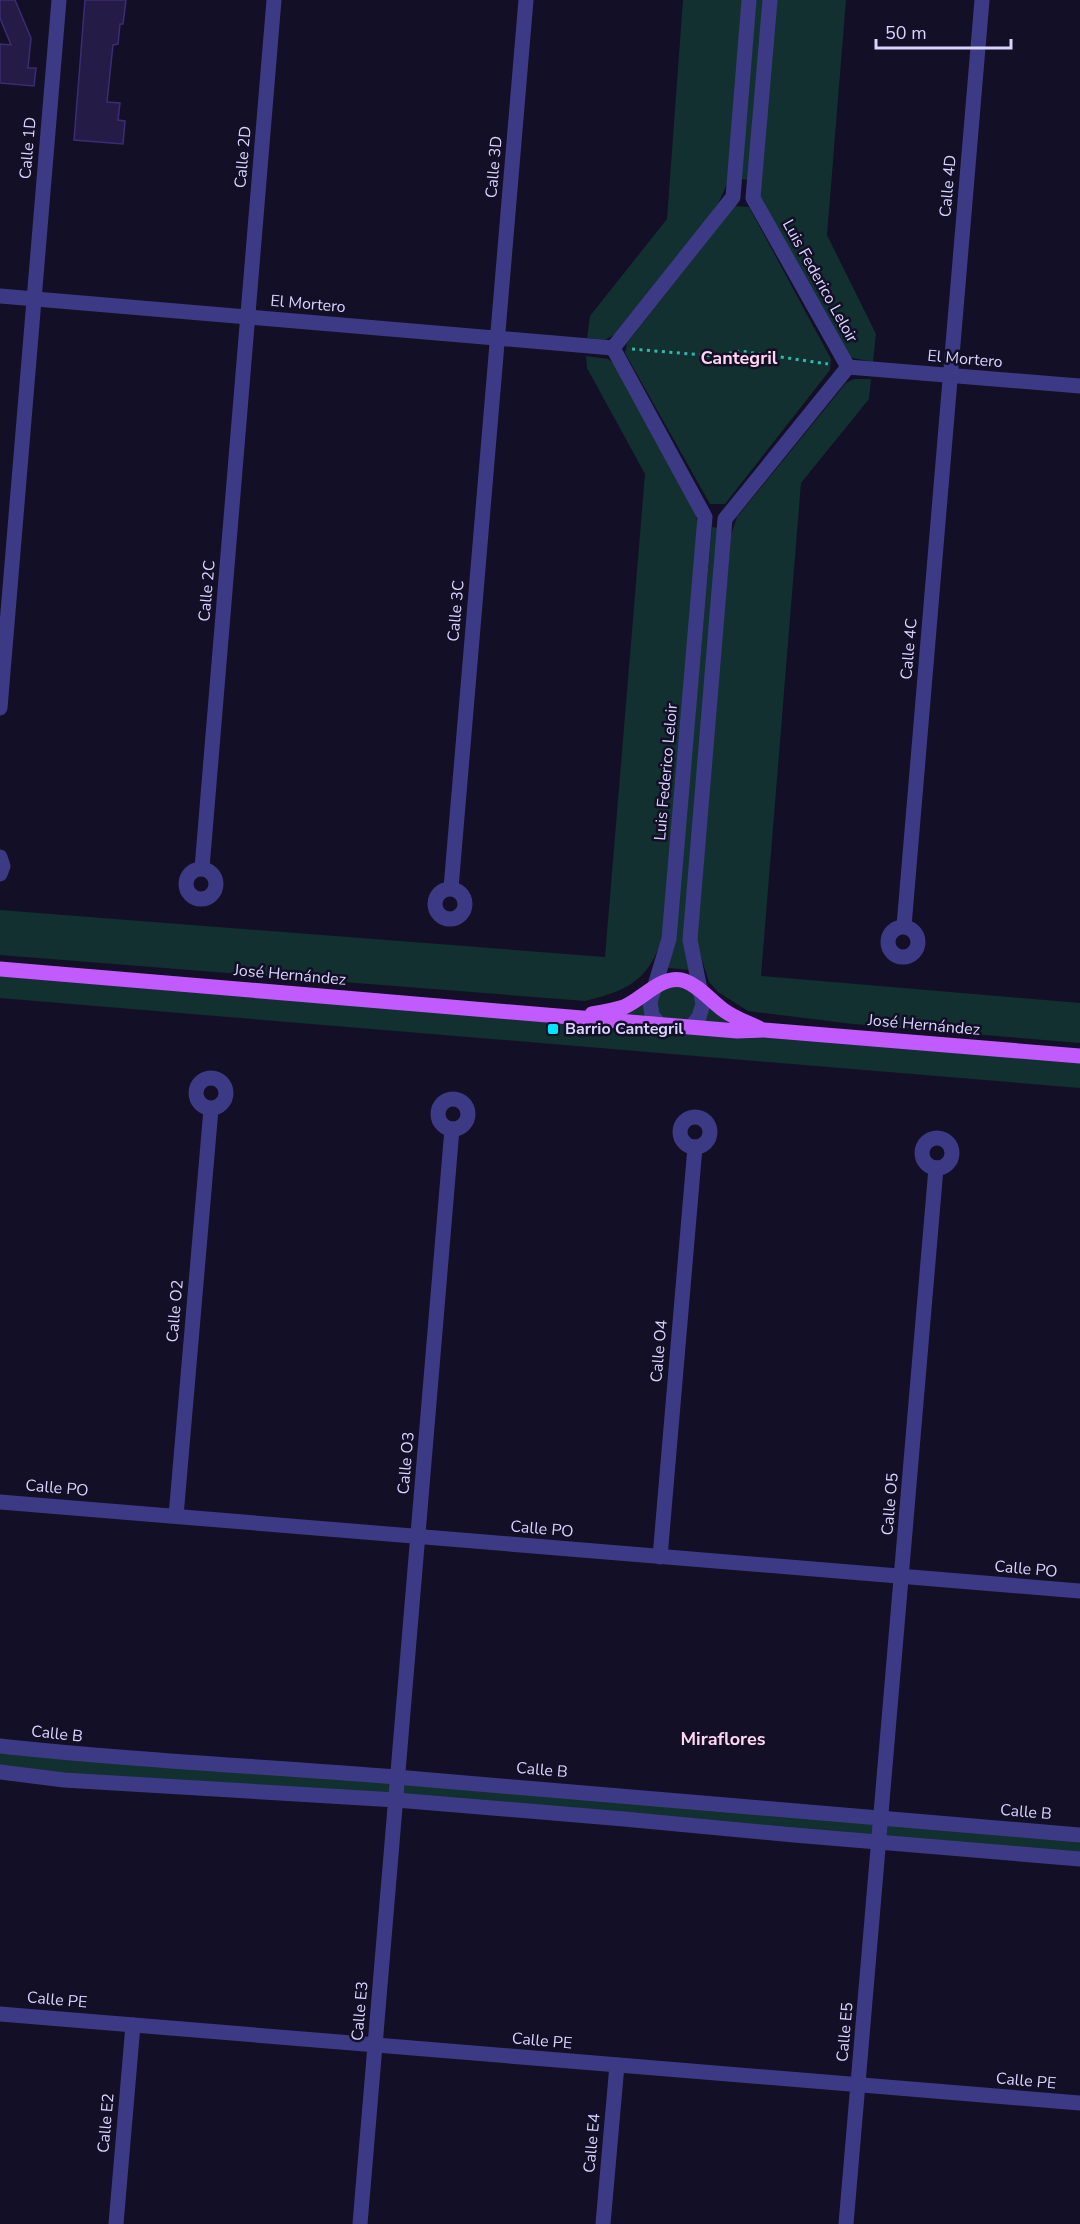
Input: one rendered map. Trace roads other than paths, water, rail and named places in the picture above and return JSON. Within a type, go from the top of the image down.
[{"type":"main road","name":"José Hernández","points":[[0,969],[737,1031],[764,1030],[1080,1056]]},
{"type":"main road","name":"José Hernández","points":[[578,1017],[625,1006],[661,983],[672,980],[685,981],[723,1010],[764,1030]]},
{"type":"street","name":"Calle 1D","points":[[0,708],[59,0]]},
{"type":"street","name":"Calle 2D","points":[[248,317],[274,0]]},
{"type":"street","name":"Calle 3D","points":[[498,338],[526,0]]},
{"type":"street","points":[[691,1027],[699,1017],[703,1004],[690,940],[725,519],[705,517],[614,348],[733,196],[749,0]]},
{"type":"street","points":[[733,196],[753,198],[770,0]]},
{"type":"street","name":"Calle 4D","points":[[950,376],[982,0]]},
{"type":"street","name":"Luis Federico Leloir","points":[[725,519],[848,367],[753,198]]},
{"type":"street","name":"El Mortero","points":[[0,296],[614,348]]},
{"type":"street","name":"Calle 2C","points":[[202,868],[248,317]]},
{"type":"street","name":"Calle 3C","points":[[451,888],[498,338]]},
{"type":"street","name":"El Mortero","points":[[848,367],[1080,386]]},
{"type":"street","name":"Calle 4C","points":[[904,926],[950,376]]},
{"type":"street","name":"Luis Federico Leloir","points":[[659,1024],[652,1016],[650,1002],[669,939],[705,517]]},
{"type":"street","points":[[0,857],[3,866],[0,874]]},
{"type":"street","name":"Calle O2","points":[[176,1516],[211,1109]]},
{"type":"street","name":"Calle O3","points":[[396,1800],[452,1129]]},
{"type":"street","name":"Calle O4","points":[[660,1557],[694,1148]]},
{"type":"street","name":"Calle O5","points":[[879,1842],[936,1168]]},
{"type":"street","name":"Calle PO","points":[[0,1502],[1080,1591]]},
{"type":"street","name":"Calle B","points":[[0,1746],[70,1754],[398,1777],[1080,1835]]},
{"type":"street","points":[[0,1772],[64,1780],[396,1800],[1080,1860]]},
{"type":"street","name":"Calle E3","points":[[360,2224],[396,1800]]},
{"type":"street","name":"Calle E5","points":[[846,2224],[879,1842]]},
{"type":"street","name":"Calle PE","points":[[0,2014],[1080,2103]]},
{"type":"street","name":"Calle E2","points":[[116,2224],[133,2025]]},
{"type":"street","name":"Calle E4","points":[[603,2224],[617,2065]]},
{"type":"place","name":"Barrio Cantegril","points":[[553,1029]]},
{"type":"district","name":"Cantegril","points":[[739,358]]},
{"type":"district","name":"Miraflores","points":[[723,1739]]}]
